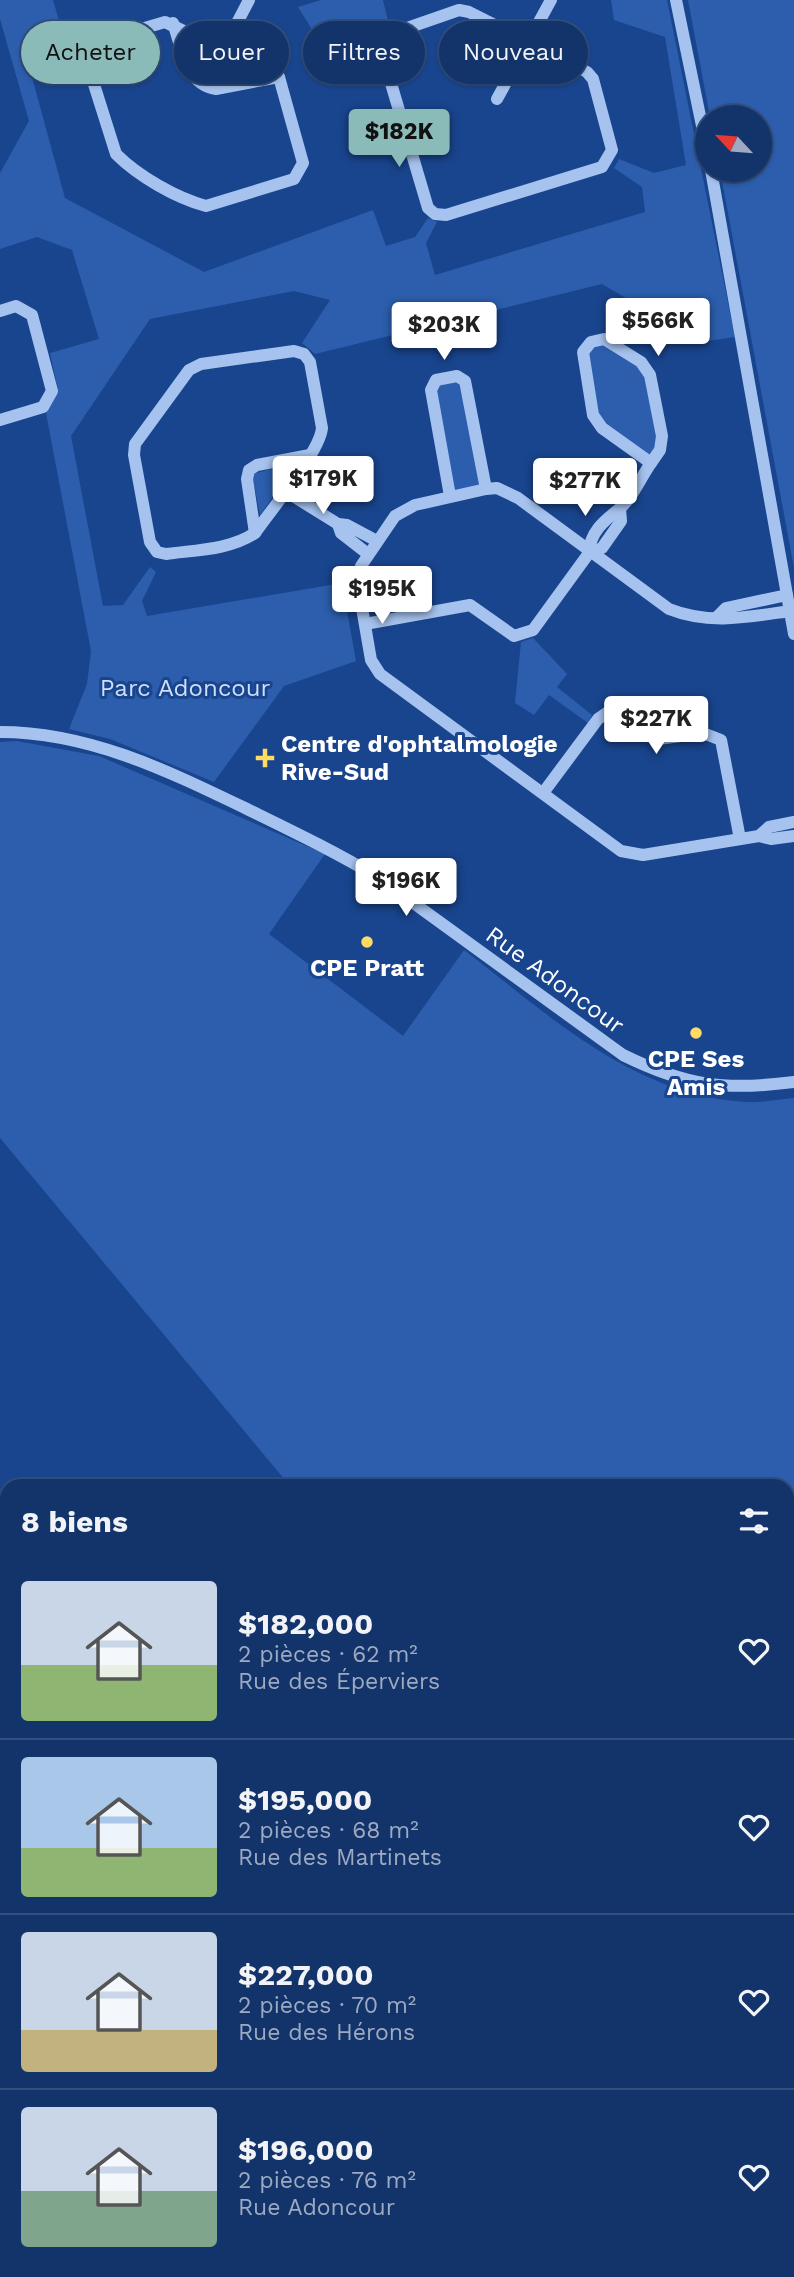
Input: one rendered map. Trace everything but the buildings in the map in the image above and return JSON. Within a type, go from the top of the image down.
[{"type":"street","points":[[238,21],[249,0]]},
{"type":"street","points":[[540,21],[551,0]]},
{"type":"street","points":[[676,0],[698,105]]},
{"type":"street","points":[[459,10],[469,12],[528,42],[587,72],[593,79],[612,150],[609,160],[602,167],[446,215],[435,214],[428,208],[382,53],[383,42],[390,34],[459,10]]},
{"type":"street","points":[[174,26],[173,23],[165,22],[97,42],[89,48],[86,59],[117,154],[127,164],[192,202],[206,206],[294,179],[299,173],[303,163],[281,84]]},
{"type":"street","points":[[202,84],[216,89],[242,84]]},
{"type":"street","points":[[497,99],[505,84]]},
{"type":"street","points":[[713,182],[794,634]]},
{"type":"street","points":[[0,311],[16,306],[32,315],[52,391],[43,407],[0,420]]},
{"type":"street","points":[[365,624],[470,606],[514,636],[533,630],[589,553],[602,548],[621,521],[620,509],[660,450],[662,436],[650,375],[641,362],[604,339],[591,342],[583,352],[593,415],[602,428],[651,463]]},
{"type":"street","points":[[294,351],[304,354],[310,362],[322,428],[321,438],[285,491],[255,533],[234,544],[166,554],[157,552],[150,542],[134,455],[141,432],[189,370],[201,364],[294,351]]},
{"type":"street","points":[[450,496],[431,390],[436,380],[457,376],[465,382],[486,489]]},
{"type":"street","points":[[255,533],[247,479],[249,470],[257,465],[310,454]]},
{"type":"street","points":[[790,611],[726,620],[693,619],[669,609],[589,553],[518,498],[497,488],[415,505],[396,516],[361,566],[358,585],[371,660],[380,674],[629,854],[643,855],[759,836],[771,839],[794,836]]},
{"type":"street","points":[[285,491],[338,524],[347,525],[377,541]]},
{"type":"street","points":[[338,524],[341,533],[368,554]]},
{"type":"street","points":[[716,618],[726,608],[787,595]]},
{"type":"street","points":[[543,793],[598,719],[608,712],[617,711],[658,740],[703,733],[721,740],[740,839]]},
{"type":"street","name":"Rue Adoncour","points":[[0,732],[33,732],[68,738],[131,757],[191,782],[341,855],[379,878],[622,1055],[667,1076],[713,1086],[760,1086],[794,1082]]},
{"type":"street","points":[[759,836],[769,827],[794,822]]},
{"type":"green space","name":"Parc Adoncour","points":[[0,0],[53,0],[59,21],[21,21],[21,84],[34,84],[65,198],[204,272],[373,210],[386,246],[415,237],[428,218],[437,222],[426,243],[435,275],[645,212],[642,187],[614,168],[619,159],[654,173],[686,165],[665,37],[614,20],[611,0],[667,0],[695,139],[695,182],[704,182],[735,337],[700,342],[602,284],[315,354],[302,343],[330,300],[294,291],[150,319],[71,436],[103,606],[123,605],[150,567],[156,572],[142,601],[147,616],[342,583],[356,661],[284,686],[214,782],[110,739],[69,729],[87,684],[91,651],[46,413],[58,390],[50,353],[99,339],[72,250],[37,237],[0,249],[0,173],[29,121],[0,19]]},
{"type":"green space","points":[[321,0],[383,0],[388,21],[307,21],[298,7]]},
{"type":"green space","points":[[688,0],[794,0],[794,568],[722,182],[772,182],[772,105],[708,105]]},
{"type":"green space","points":[[604,339],[641,362],[662,436],[651,463],[602,428],[583,352]]},
{"type":"green space","points":[[457,376],[486,489],[450,496],[436,380]]},
{"type":"green space","points":[[297,463],[260,515],[252,474]]},
{"type":"green space","points":[[533,638],[567,674],[557,687],[592,715],[588,723],[549,695],[534,715],[515,703],[521,642]]},
{"type":"green space","points":[[17,741],[99,756],[325,854],[269,934],[403,1036],[464,950],[595,1048],[667,1085],[705,1096],[746,1102],[794,1098],[794,1479],[284,1479],[0,1138],[0,742]]},
{"type":"place","name":"Centre d'ophtalmologie Rive-Sud","points":[[265,758]]},
{"type":"place","name":"CPE Pratt","points":[[367,942]]},
{"type":"place","name":"CPE Ses Amis","points":[[696,1033]]}]
